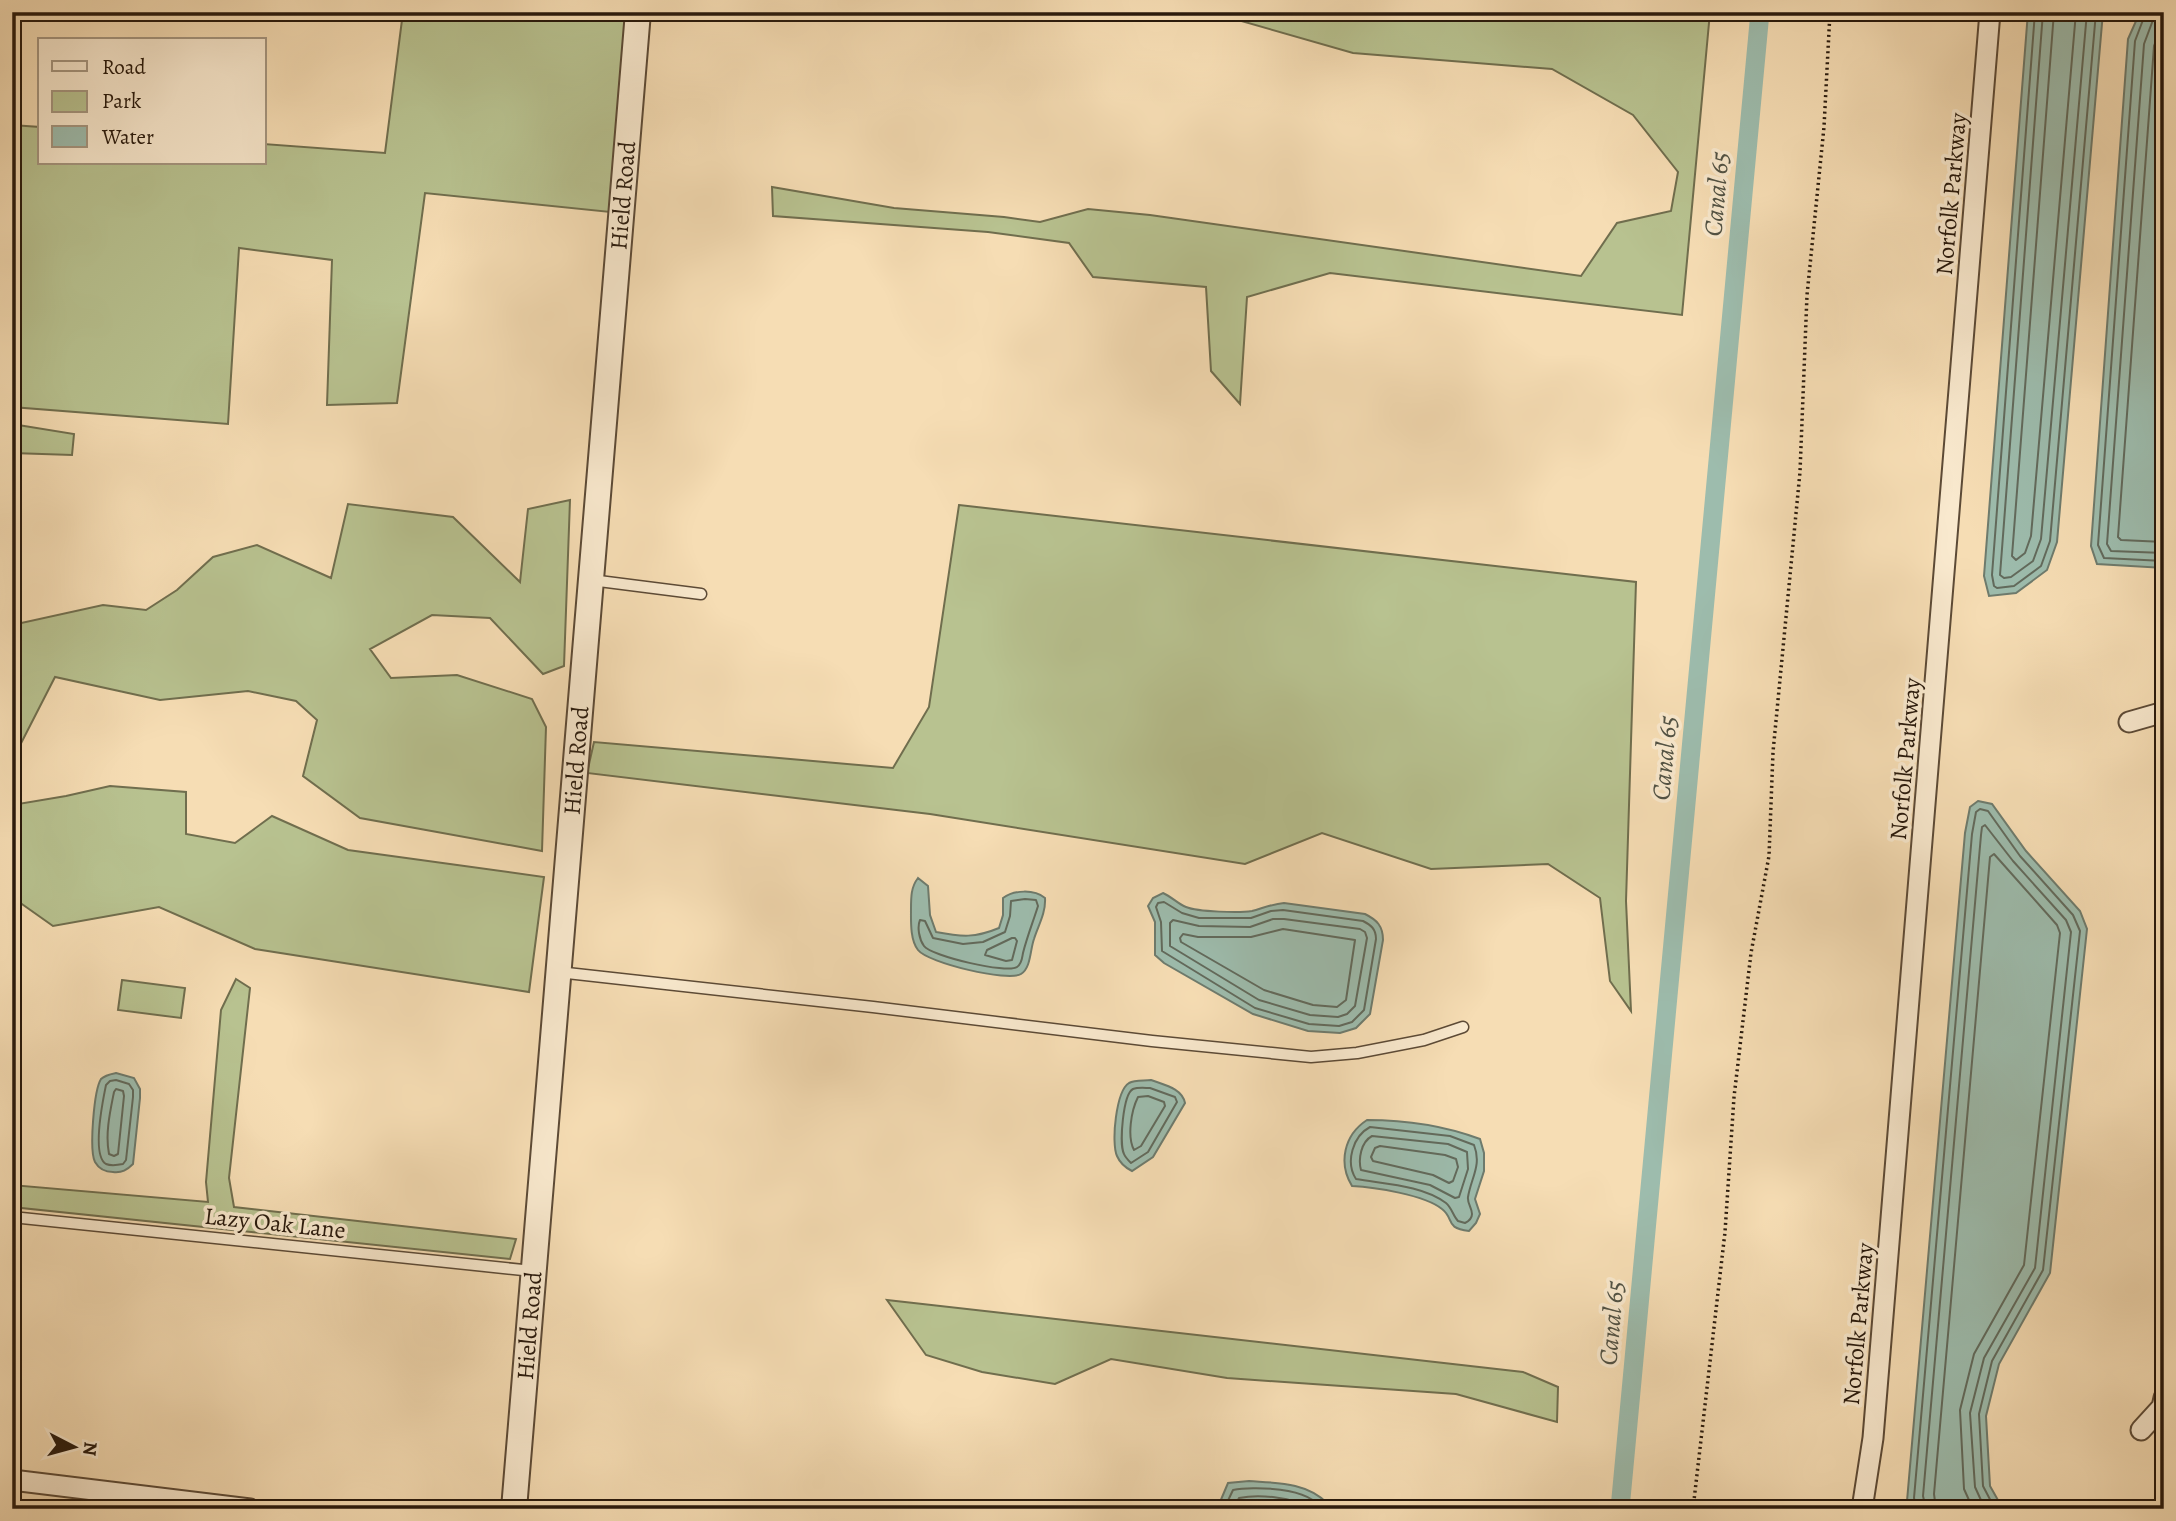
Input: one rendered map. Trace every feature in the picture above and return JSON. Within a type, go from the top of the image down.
[{"type":"street","name":"Hield Road","points":[[514,1509],[638,12]]},
{"type":"street","name":"Norfolk Parkway","points":[[1862,1509],[1873,1438],[1990,12]]},
{"type":"street","points":[[2129,722],[2164,712]]},
{"type":"street","points":[[2141,1430],[2162,1407],[2164,1398]]},
{"type":"street","points":[[12,1480],[250,1509]]},
{"type":"lane","points":[[590,580],[701,594]]},
{"type":"lane","points":[[558,972],[1311,1057],[1357,1053],[1424,1040],[1463,1027]]},
{"type":"lane","name":"Lazy Oak Lane","points":[[12,1217],[533,1271]]},
{"type":"path","points":[[1693,1509],[1725,1232],[1734,1097],[1751,953],[1769,856],[1773,752],[1800,472],[1807,295],[1824,127],[1830,12]]},
{"type":"green space","points":[[403,12],[627,12],[610,212],[425,193],[397,403],[327,405],[332,260],[239,248],[228,424],[12,407],[12,125],[38,127],[38,164],[266,164],[266,144],[385,153]]},
{"type":"green space","points":[[1210,12],[1710,12],[1682,315],[1330,273],[1247,297],[1240,404],[1211,371],[1206,287],[1093,277],[1069,243],[988,232],[773,216],[772,187],[894,208],[1040,222],[1088,209],[1150,215],[1581,276],[1617,223],[1671,211],[1678,172],[1633,115],[1552,69],[1353,53]]},
{"type":"green space","points":[[12,424],[74,434],[72,455],[12,453]]},
{"type":"green space","points":[[570,500],[564,666],[543,674],[490,618],[432,615],[370,649],[391,678],[457,675],[532,699],[546,727],[542,851],[360,818],[303,776],[317,720],[296,701],[248,691],[160,700],[55,677],[15,755],[12,799],[12,625],[103,605],[146,610],[177,590],[213,557],[257,545],[331,578],[348,504],[453,517],[520,582],[528,509]]},
{"type":"green space","points":[[959,505],[1636,582],[1626,901],[1631,1011],[1610,981],[1600,898],[1548,864],[1431,869],[1322,833],[1245,864],[930,814],[587,773],[594,742],[893,768],[929,707]]},
{"type":"green space","points":[[110,786],[186,792],[186,834],[235,843],[272,816],[348,850],[544,877],[529,992],[255,949],[159,907],[53,926],[12,897],[12,805]]},
{"type":"green space","points":[[236,979],[250,988],[229,1178],[234,1207],[516,1239],[510,1259],[12,1207],[12,1185],[208,1202],[206,1182],[221,1010]]},
{"type":"green space","points":[[122,980],[185,988],[181,1018],[118,1010]]},
{"type":"green space","points":[[887,1300],[1523,1372],[1558,1387],[1557,1422],[1456,1394],[1227,1378],[1111,1359],[1055,1384],[982,1372],[926,1355]]},
{"type":"water","points":[[2028,12],[2103,12],[2057,542],[2047,570],[2016,593],[1989,596],[1984,576]]},
{"type":"water","points":[[2140,12],[2164,12],[2164,568],[2097,564],[2091,546],[2128,39]]},
{"type":"water","points":[[1978,801],[1992,804],[2026,851],[2080,911],[2087,929],[2050,1273],[1999,1364],[1986,1416],[1990,1486],[2003,1509],[1911,1509],[1907,1501],[1965,833],[1970,807]]},
{"type":"water","points":[[918,878],[928,886],[930,915],[936,932],[945,934],[975,935],[999,928],[1003,915],[1003,898],[1013,893],[1030,892],[1045,898],[1043,914],[1024,971],[1013,976],[985,973],[936,960],[918,950],[912,936],[911,919],[912,892]]},
{"type":"water","points":[[1163,893],[1183,906],[1200,910],[1246,912],[1284,903],[1369,916],[1376,921],[1383,935],[1370,1014],[1356,1028],[1340,1033],[1308,1031],[1253,1014],[1164,963],[1155,955],[1155,922],[1148,906],[1153,898]]},
{"type":"water","points":[[116,1073],[134,1078],[140,1089],[140,1098],[133,1164],[124,1171],[116,1172],[98,1167],[93,1155],[92,1133],[98,1085],[101,1079]]},
{"type":"water","points":[[1151,1080],[1176,1090],[1185,1103],[1153,1157],[1132,1171],[1120,1161],[1115,1149],[1118,1106],[1129,1083]]},
{"type":"water","points":[[1367,1120],[1425,1125],[1480,1139],[1484,1153],[1484,1171],[1475,1199],[1480,1214],[1469,1231],[1456,1228],[1442,1209],[1424,1200],[1386,1190],[1352,1186],[1345,1168],[1348,1141]]},
{"type":"water","points":[[1249,1481],[1300,1487],[1319,1496],[1327,1503],[1326,1509],[1217,1509],[1228,1483]]},
{"type":"waterway","name":"Canal 65","points":[[1620,1509],[1760,12]]}]
